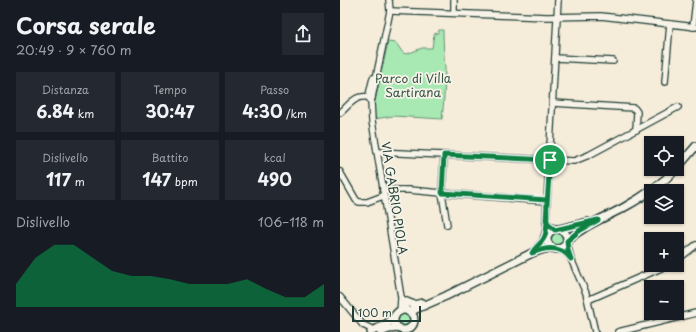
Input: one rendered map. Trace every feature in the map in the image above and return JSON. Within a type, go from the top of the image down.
[{"type":"main road","points":[[684,159],[696,146]]},
{"type":"main road","points":[[532,253],[544,249],[564,247],[567,242],[579,231],[623,208],[644,195],[668,176]]},
{"type":"main road","points":[[375,331],[403,313],[443,297],[532,253],[543,246],[550,232],[557,229],[598,220]]},
{"type":"main road","points":[[557,229],[566,235],[567,242]]},
{"type":"main road","points":[[547,239],[556,249]]},
{"type":"main road","points":[[402,299],[411,304],[418,305],[436,297],[443,297]]},
{"type":"main road","points":[[375,331],[406,329],[423,310],[445,298],[443,297]]},
{"type":"main road","points":[[403,313],[412,316],[406,329]]},
{"type":"main road","points":[[403,313],[395,323],[406,329]]},
{"type":"street","points":[[340,113],[357,98],[371,97],[390,11],[389,0]]},
{"type":"street","points":[[454,0],[454,13]]},
{"type":"street","points":[[547,239],[546,220],[558,0]]},
{"type":"street","points":[[390,11],[547,17],[601,16],[694,27],[696,0]]},
{"type":"street","points":[[665,82],[670,24]]},
{"type":"street","points":[[556,58],[613,61]]},
{"type":"street","name":"VIA GABRIO PIOLA","points":[[371,97],[372,121],[402,299],[403,313]]},
{"type":"street","points":[[553,103],[634,108],[637,112],[636,130]]},
{"type":"street","points":[[377,152],[570,161],[581,159],[678,107]]},
{"type":"street","points":[[444,155],[442,193],[447,225]]},
{"type":"street","points":[[340,172],[356,200],[360,203],[367,202],[383,193],[409,190],[547,200]]},
{"type":"street","points":[[546,220],[550,226],[557,229]]},
{"type":"street","points":[[532,253],[542,242],[547,229]]},
{"type":"street","points":[[567,242],[571,259],[588,300],[595,332]]},
{"type":"street","points":[[684,254],[696,245]]},
{"type":"street","points":[[556,249],[565,252],[571,259]]},
{"type":"street","points":[[588,300],[652,272]]},
{"type":"street","points":[[340,297],[363,325],[375,331]]},
{"type":"street","points":[[618,332],[696,313]]},
{"type":"street","points":[[363,325],[364,332]]},
{"type":"green space","name":"Parco di Villa Sartirana","points":[[439,30],[443,30],[445,68],[442,119],[393,116],[375,119],[374,106],[388,42],[396,43],[403,53],[407,54],[422,48],[432,48],[434,34],[438,33]]},
{"type":"green space","points":[[554,232],[560,232],[564,236],[564,242],[560,246],[554,246],[550,242],[550,236]]},
{"type":"green space","points":[[404,312],[411,317],[412,320],[407,327],[404,328],[397,323],[396,320],[401,313]]},
{"type":"route","points":[[550,160],[444,155],[442,193],[547,200],[546,220],[547,229],[542,242],[534,249],[532,253],[548,248],[559,249],[568,254],[571,259],[567,241],[579,231],[598,220],[555,230],[548,224],[546,220],[550,160]]}]
